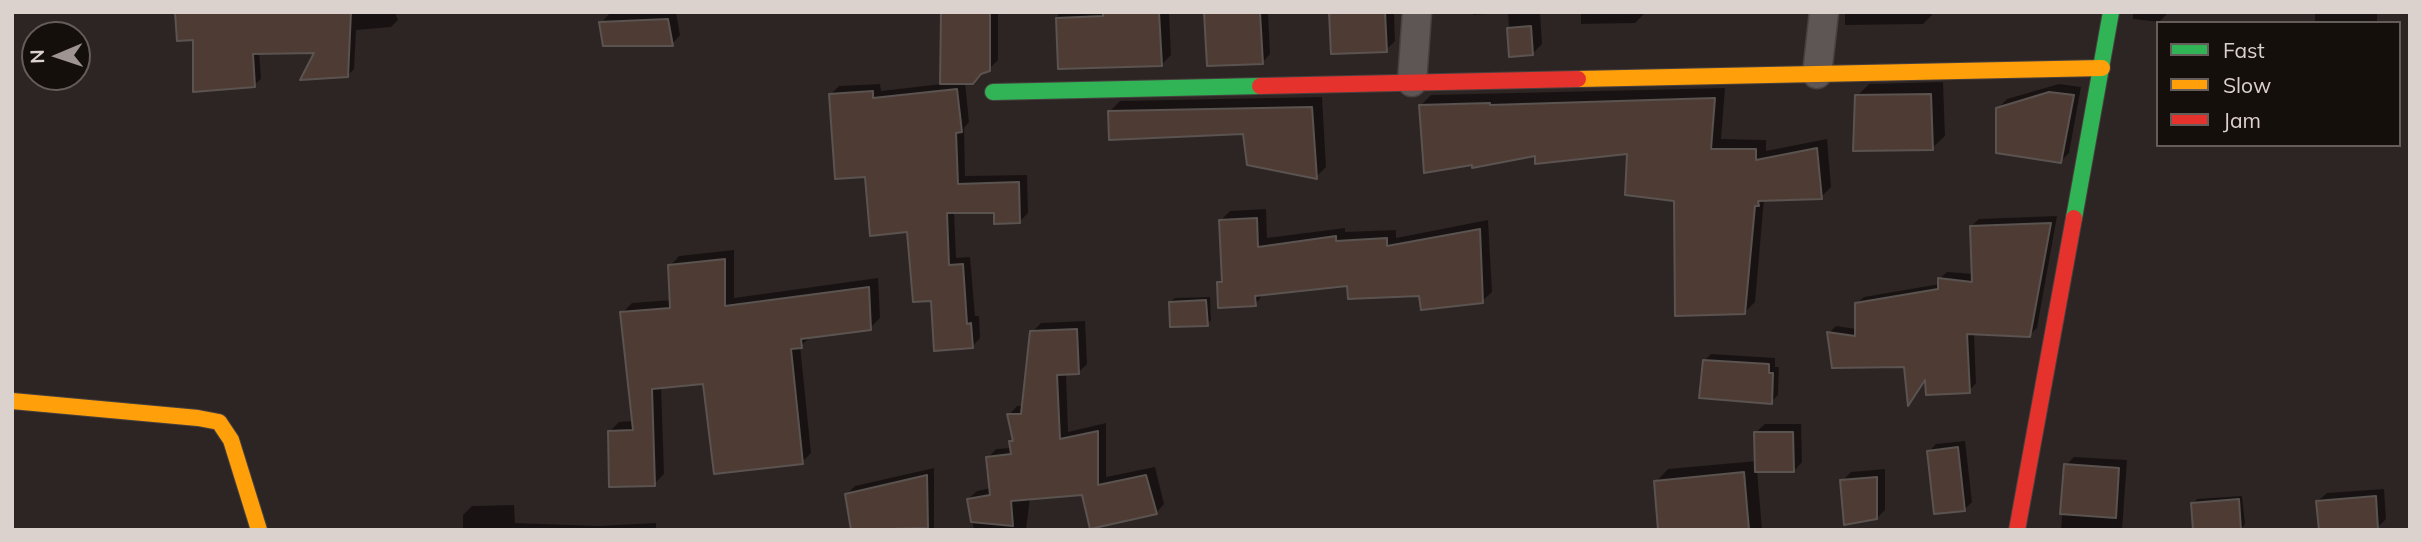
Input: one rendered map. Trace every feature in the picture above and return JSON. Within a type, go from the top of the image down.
[{"type":"street","points":[[1412,82],[1417,12]]},
{"type":"street","points":[[1817,74],[1824,12]]},
{"type":"street","points":[[2017,530],[2111,12]]},
{"type":"street","points":[[993,92],[2102,68]]},
{"type":"street","points":[[12,401],[219,422],[231,440],[259,530]]},
{"type":"building","points":[[175,12],[351,12],[348,77],[300,80],[314,53],[253,54],[255,87],[193,92],[193,40],[177,41]]},
{"type":"building","points":[[941,12],[990,12],[990,71],[981,74],[973,84],[940,84]]},
{"type":"building","points":[[1103,12],[1159,12],[1162,66],[1058,69],[1056,18],[1103,16]]},
{"type":"building","points":[[1204,12],[1260,12],[1263,64],[1207,66]]},
{"type":"building","points":[[1329,12],[1385,12],[1387,52],[1331,54]]},
{"type":"building","points":[[668,19],[673,46],[603,46],[599,22]]},
{"type":"building","points":[[1531,26],[1533,55],[1509,57],[1507,28]]},
{"type":"building","points":[[957,89],[962,132],[956,133],[958,184],[1019,182],[1020,223],[994,224],[994,213],[947,213],[949,265],[963,264],[967,324],[971,323],[973,348],[934,351],[931,301],[913,302],[907,232],[870,236],[865,177],[835,179],[829,94],[873,91],[873,98]]},
{"type":"building","points":[[2049,92],[2074,95],[2061,163],[1996,153],[1996,108]]},
{"type":"building","points":[[1931,94],[1933,150],[1853,151],[1855,95]]},
{"type":"building","points":[[1715,98],[1711,149],[1756,149],[1756,160],[1817,148],[1822,199],[1758,201],[1759,206],[1755,206],[1745,314],[1675,316],[1674,201],[1625,195],[1627,154],[1535,164],[1535,156],[1472,168],[1472,165],[1424,173],[1419,105]]},
{"type":"building","points":[[1312,107],[1317,179],[1247,165],[1243,134],[1109,140],[1108,111]]},
{"type":"building","points":[[1257,218],[1258,247],[1336,236],[1336,241],[1387,238],[1387,246],[1480,229],[1483,303],[1421,310],[1419,296],[1348,299],[1347,286],[1255,296],[1256,306],[1218,308],[1217,282],[1222,282],[1219,220]]},
{"type":"building","points":[[2051,223],[2030,337],[1967,334],[1970,393],[1926,395],[1925,380],[1908,406],[1904,367],[1832,368],[1827,332],[1855,336],[1855,303],[1938,289],[1938,278],[1972,282],[1970,226]]},
{"type":"building","points":[[725,259],[725,306],[869,287],[871,330],[801,339],[802,348],[791,349],[803,464],[714,474],[703,384],[652,389],[655,486],[609,487],[608,431],[633,430],[620,312],[670,308],[668,265]]},
{"type":"building","points":[[1206,300],[1208,326],[1170,327],[1169,302]]},
{"type":"building","points":[[1077,329],[1079,374],[1057,375],[1060,439],[1098,431],[1098,485],[1146,475],[1157,514],[1090,529],[1082,495],[1011,501],[1013,526],[971,522],[967,499],[990,495],[986,457],[1011,454],[1009,441],[1013,441],[1007,414],[1021,414],[1030,331]]},
{"type":"building","points":[[1703,360],[1769,364],[1769,373],[1773,373],[1772,404],[1699,398]]},
{"type":"building","points":[[1754,432],[1793,432],[1794,472],[1755,472]]},
{"type":"building","points":[[1958,447],[1965,511],[1934,514],[1927,451]]},
{"type":"building","points":[[2064,464],[2119,468],[2116,518],[2060,514]]},
{"type":"building","points":[[1744,472],[1749,530],[1658,530],[1654,481]]},
{"type":"building","points":[[927,475],[928,528],[851,530],[845,494]]},
{"type":"building","points":[[1877,477],[1877,519],[1844,525],[1840,480]]},
{"type":"building","points":[[2376,496],[2378,530],[2319,530],[2316,501]]},
{"type":"building","points":[[2239,499],[2241,530],[2193,530],[2191,503]]},
{"type":"traffic: fast","points":[[2074,218],[2111,12]]},
{"type":"traffic: fast","points":[[993,92],[1260,86]]},
{"type":"traffic: slow","points":[[1578,79],[2102,68]]},
{"type":"traffic: slow","points":[[12,401],[219,422],[231,440],[259,530]]},
{"type":"traffic: jam","points":[[1260,86],[1578,79]]},
{"type":"traffic: jam","points":[[2017,530],[2074,218]]}]
